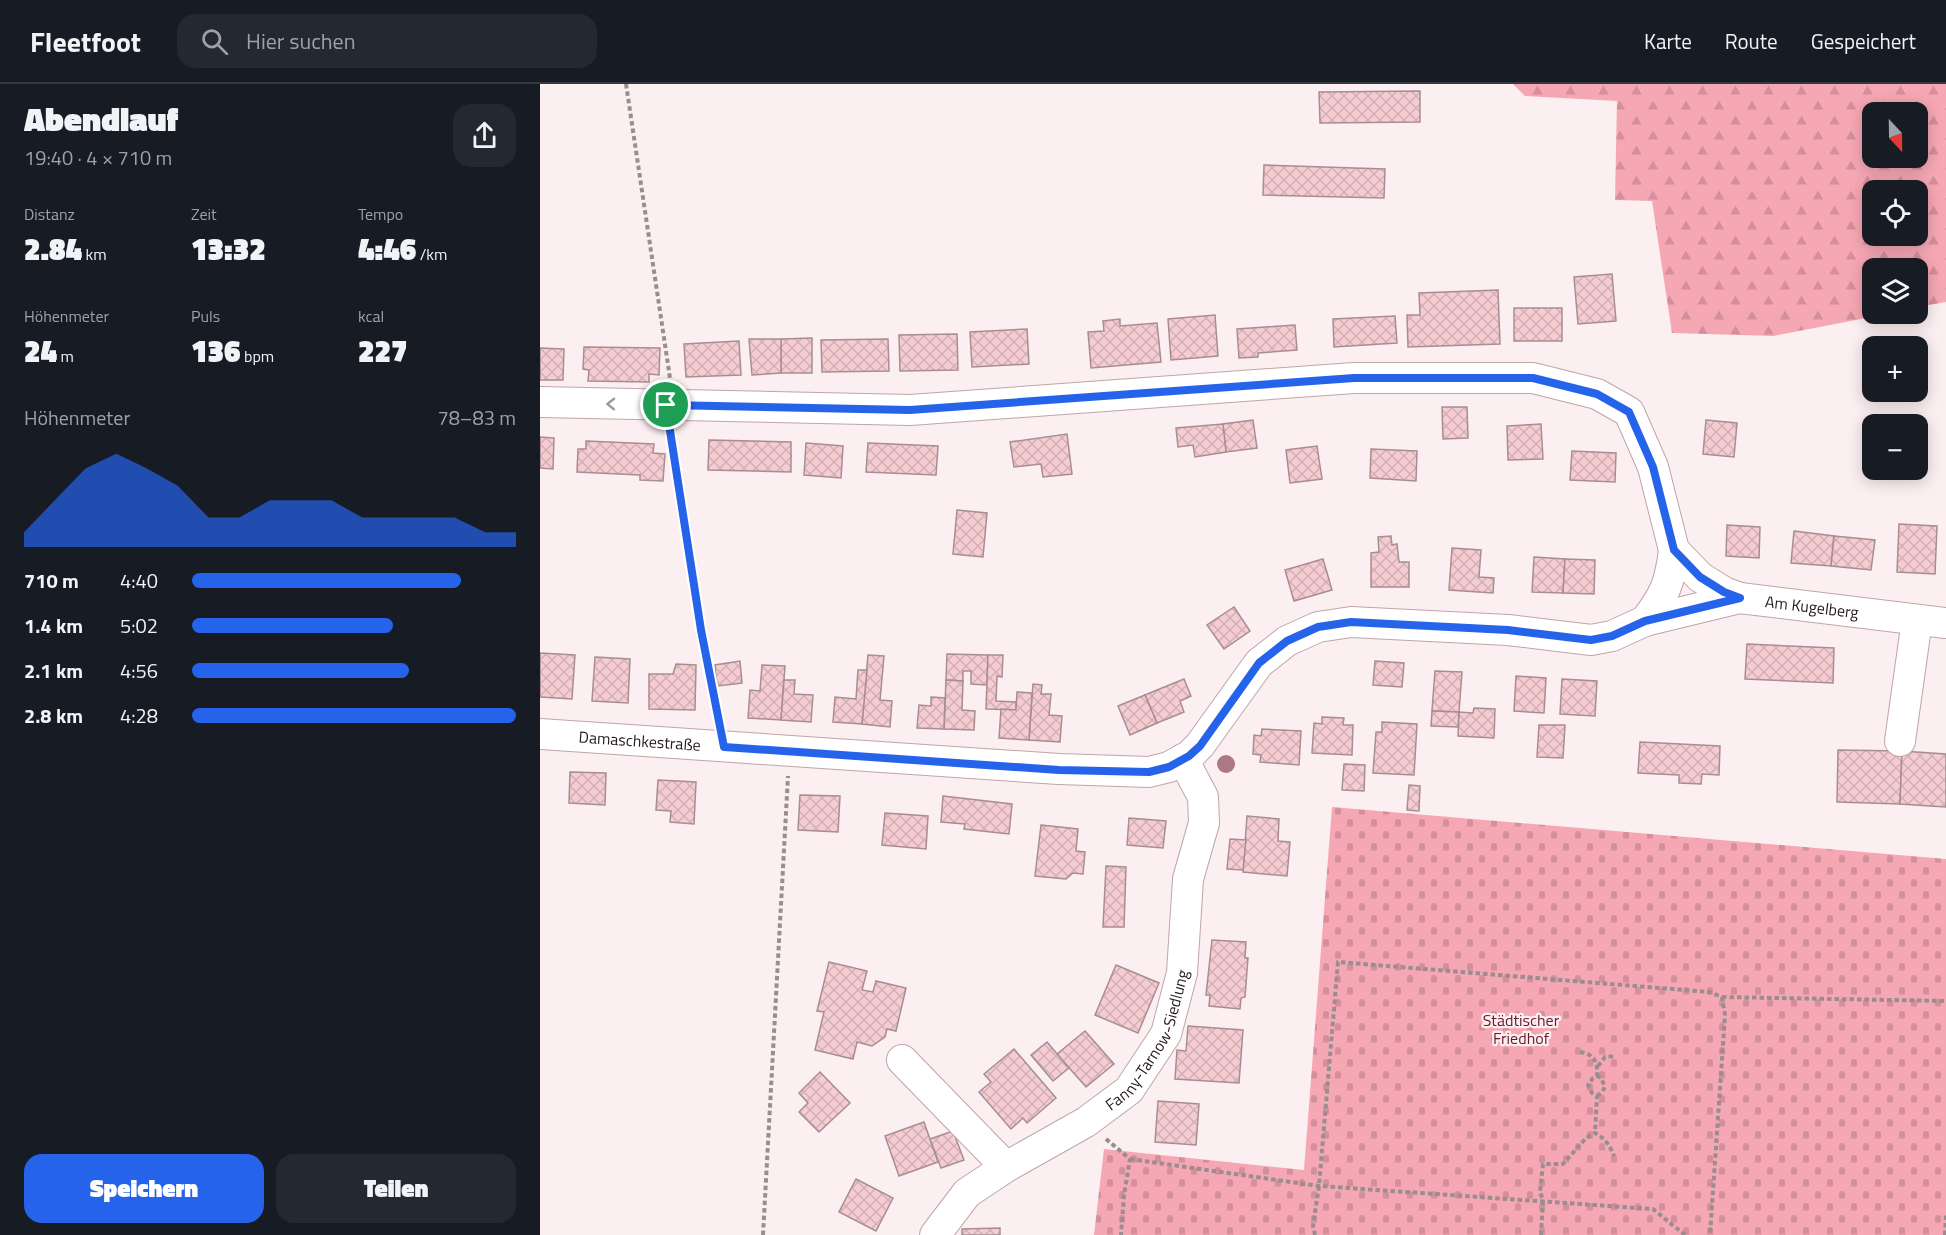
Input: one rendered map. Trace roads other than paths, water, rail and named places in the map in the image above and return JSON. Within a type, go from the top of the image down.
[{"type":"street","points":[[540,402],[910,410],[1354,378],[1533,378],[1597,394],[1629,412],[1653,467],[1674,550],[1669,583],[1659,603],[1645,621]]},
{"type":"street","points":[[1674,550],[1700,577],[1724,592],[1740,598]]},
{"type":"street","name":"Am Kugelberg","points":[[1645,621],[1740,598],[1946,623]]},
{"type":"street","points":[[1900,741],[1917,620]]},
{"type":"street","name":"Damaschkestraße","points":[[540,734],[1059,770],[1149,772],[1169,767],[1200,746],[1259,663],[1287,641],[1318,627],[1351,622],[1508,630],[1591,640],[1612,636],[1645,621]]},
{"type":"street","name":"Fanny-Tarnow-Siedlung","points":[[935,1235],[967,1193],[1006,1167],[1086,1122],[1129,1090],[1166,1034],[1182,973],[1188,879],[1204,823],[1203,797],[1183,759]]},
{"type":"street","points":[[902,1060],[1006,1167]]},
{"type":"park label","name":"Städtischer Friedhof","points":[[1521,1029]]}]
